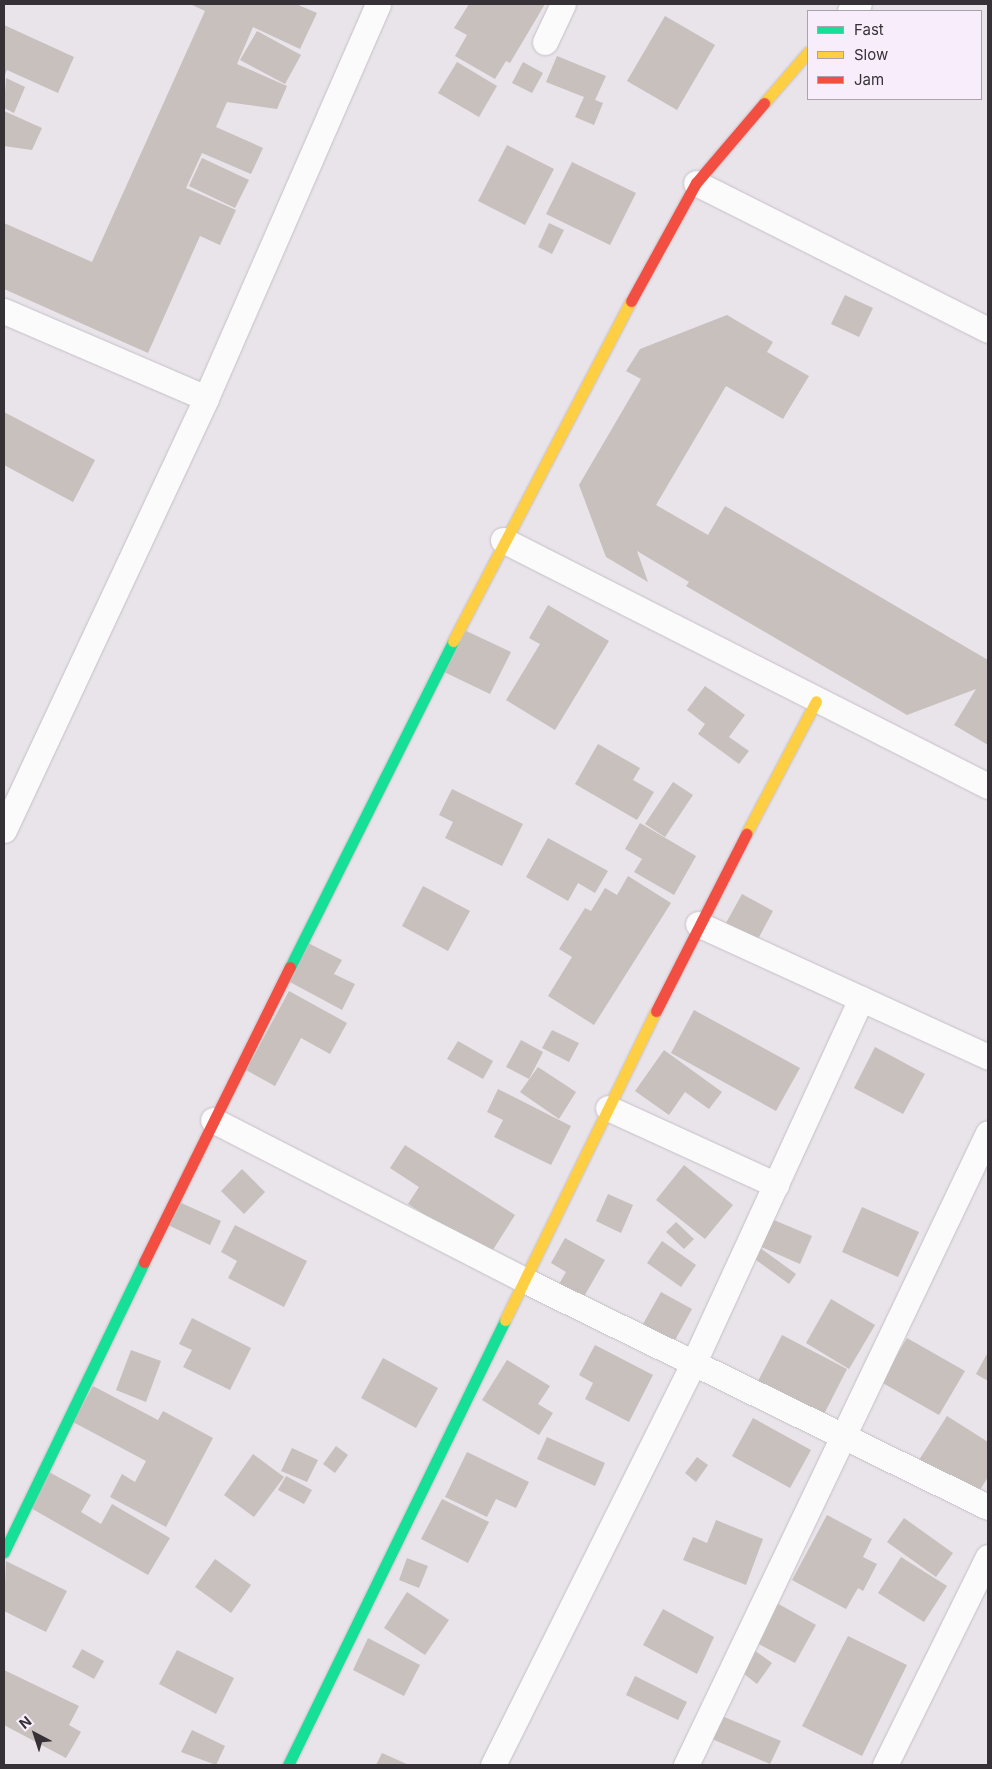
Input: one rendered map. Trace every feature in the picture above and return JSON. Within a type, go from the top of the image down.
[{"type":"street","points":[[4,830],[14,784],[206,398],[378,4]]},
{"type":"street","points":[[545,42],[563,4]]},
{"type":"street","points":[[4,1552],[212,1120],[503,540],[696,183],[807,53]]},
{"type":"street","points":[[696,183],[988,330]]},
{"type":"street","points":[[4,311],[206,398]]},
{"type":"street","points":[[503,540],[816,702],[988,786]]},
{"type":"street","points":[[288,1765],[698,924],[816,702]]},
{"type":"street","points":[[698,924],[988,1057]]},
{"type":"street","points":[[493,1765],[694,1362],[861,999]]},
{"type":"street","points":[[608,1108],[776,1185]]},
{"type":"street","points":[[212,1120],[524,1280],[843,1434],[988,1507]]},
{"type":"street","points":[[686,1765],[988,1133]]},
{"type":"street","points":[[885,1765],[988,1557]]},
{"type":"building","points":[[190,4],[296,4],[317,13],[300,49],[253,27],[237,64],[287,86],[277,109],[227,102],[216,127],[263,148],[251,174],[202,153],[186,188],[236,210],[220,245],[200,236],[148,353],[4,289],[4,223],[92,262],[205,11]]},
{"type":"building","points":[[469,4],[545,4],[510,63],[506,61],[495,79],[455,56],[467,35],[454,28]]},
{"type":"building","points":[[665,16],[715,45],[677,110],[627,81]]},
{"type":"building","points":[[4,25],[74,57],[58,93],[7,70],[4,77]]},
{"type":"building","points":[[257,31],[301,55],[285,84],[240,60]]},
{"type":"building","points":[[557,56],[606,76],[595,100],[603,103],[594,125],[575,117],[584,97],[546,82]]},
{"type":"building","points":[[457,62],[497,86],[479,117],[438,93]]},
{"type":"building","points":[[523,62],[543,73],[532,93],[512,83]]},
{"type":"building","points":[[6,78],[25,87],[14,113],[4,108]]},
{"type":"building","points":[[4,111],[42,128],[32,150],[4,146]]},
{"type":"building","points":[[507,145],[554,169],[525,225],[478,201]]},
{"type":"building","points":[[202,158],[249,180],[235,208],[189,186]]},
{"type":"building","points":[[572,162],[636,193],[610,245],[546,214]]},
{"type":"building","points":[[549,223],[564,230],[552,254],[538,247]]},
{"type":"building","points":[[845,295],[873,308],[859,337],[831,324]]},
{"type":"building","points":[[727,315],[773,342],[767,352],[809,376],[783,419],[726,386],[656,505],[708,535],[725,506],[988,660],[988,745],[954,725],[976,689],[907,715],[686,586],[689,582],[637,551],[648,582],[606,557],[579,485],[641,379],[626,371],[640,349]]},
{"type":"building","points":[[4,412],[95,460],[73,502],[4,465]]},
{"type":"building","points":[[548,605],[609,641],[555,730],[506,700],[540,644],[529,638]]},
{"type":"building","points":[[460,628],[511,652],[490,694],[440,670]]},
{"type":"building","points":[[705,686],[745,715],[729,737],[749,751],[739,764],[698,734],[705,724],[687,710]]},
{"type":"building","points":[[598,744],[640,768],[633,780],[654,792],[637,820],[575,784]]},
{"type":"building","points":[[673,782],[693,795],[665,837],[645,824]]},
{"type":"building","points":[[452,789],[523,824],[502,866],[445,838],[453,822],[439,815]]},
{"type":"building","points":[[640,823],[696,856],[674,895],[634,872],[642,859],[625,849]]},
{"type":"building","points":[[548,838],[608,871],[595,893],[578,883],[568,901],[526,877]]},
{"type":"building","points":[[628,876],[671,903],[594,1025],[548,996],[572,957],[559,949],[585,908],[591,911],[605,888],[617,895]]},
{"type":"building","points":[[423,886],[470,911],[448,951],[402,926]]},
{"type":"building","points":[[742,894],[773,911],[758,939],[726,923]]},
{"type":"building","points":[[308,943],[342,960],[334,974],[355,984],[342,1010],[288,981]]},
{"type":"building","points":[[289,991],[347,1023],[330,1054],[301,1038],[275,1086],[246,1070]]},
{"type":"building","points":[[694,1010],[800,1068],[776,1111],[671,1053]]},
{"type":"building","points":[[552,1030],[579,1043],[569,1062],[542,1048]]},
{"type":"building","points":[[521,1040],[543,1052],[529,1079],[506,1067]]},
{"type":"building","points":[[458,1041],[493,1061],[483,1079],[447,1059]]},
{"type":"building","points":[[875,1047],[925,1074],[903,1114],[854,1088]]},
{"type":"building","points":[[664,1050],[722,1092],[709,1109],[685,1092],[669,1115],[635,1091]]},
{"type":"building","points":[[538,1067],[576,1092],[559,1119],[520,1092]]},
{"type":"building","points":[[498,1089],[571,1126],[551,1165],[494,1137],[503,1120],[487,1112]]},
{"type":"building","points":[[405,1145],[515,1215],[489,1256],[408,1204],[419,1187],[390,1168]]},
{"type":"building","points":[[684,1165],[733,1205],[705,1239],[656,1200]]},
{"type":"building","points":[[242,1169],[265,1192],[244,1214],[221,1191]]},
{"type":"building","points":[[608,1194],[633,1205],[621,1233],[596,1221]]},
{"type":"building","points":[[177,1201],[221,1221],[210,1245],[166,1224]]},
{"type":"building","points":[[862,1207],[919,1232],[898,1277],[842,1252]]},
{"type":"building","points":[[769,1218],[812,1236],[800,1264],[757,1245]]},
{"type":"building","points":[[676,1222],[694,1239],[684,1249],[666,1232]]},
{"type":"building","points":[[235,1225],[307,1261],[284,1307],[228,1278],[237,1261],[221,1252]]},
{"type":"building","points":[[565,1238],[605,1260],[582,1300],[558,1286],[566,1272],[551,1263]]},
{"type":"building","points":[[662,1241],[696,1265],[681,1287],[647,1263]]},
{"type":"building","points":[[759,1247],[796,1274],[789,1284],[752,1257]]},
{"type":"building","points":[[661,1292],[692,1309],[674,1342],[643,1324]]},
{"type":"building","points":[[831,1299],[875,1325],[849,1369],[806,1343]]},
{"type":"building","points":[[192,1318],[251,1348],[230,1390],[183,1367],[192,1350],[179,1344]]},
{"type":"building","points":[[782,1335],[847,1369],[822,1418],[757,1383]]},
{"type":"building","points":[[907,1338],[965,1371],[939,1415],[881,1382]]},
{"type":"building","points":[[595,1345],[653,1375],[629,1422],[585,1399],[593,1383],[579,1375]]},
{"type":"building","points":[[131,1350],[161,1361],[146,1402],[116,1390]]},
{"type":"building","points":[[988,1352],[988,1381],[976,1374]]},
{"type":"building","points":[[383,1358],[438,1388],[416,1428],[361,1398]]},
{"type":"building","points":[[507,1360],[550,1386],[538,1404],[553,1413],[539,1435],[482,1400]]},
{"type":"building","points":[[93,1386],[158,1420],[163,1411],[213,1438],[166,1527],[110,1497],[122,1474],[135,1482],[146,1461],[73,1422]]},
{"type":"building","points":[[947,1416],[988,1442],[988,1477],[976,1496],[919,1460]]},
{"type":"building","points":[[753,1418],[811,1450],[790,1488],[732,1456]]},
{"type":"building","points":[[547,1437],[605,1463],[595,1486],[537,1459]]},
{"type":"building","points":[[336,1446],[348,1455],[335,1473],[323,1464]]},
{"type":"building","points":[[292,1448],[318,1460],[307,1482],[281,1471]]},
{"type":"building","points":[[467,1452],[529,1482],[516,1508],[496,1499],[487,1517],[445,1497]]},
{"type":"building","points":[[253,1454],[284,1477],[254,1517],[224,1495]]},
{"type":"building","points":[[697,1457],[708,1465],[696,1482],[685,1473]]},
{"type":"building","points":[[49,1472],[91,1495],[81,1512],[101,1524],[112,1504],[170,1538],[148,1575],[29,1507]]},
{"type":"building","points":[[286,1476],[312,1490],[304,1504],[278,1490]]},
{"type":"building","points":[[442,1499],[489,1522],[468,1563],[421,1539]]},
{"type":"building","points":[[827,1515],[872,1539],[863,1557],[877,1564],[863,1591],[858,1588],[846,1609],[792,1580]]},
{"type":"building","points":[[904,1518],[953,1553],[936,1577],[887,1542]]},
{"type":"building","points":[[716,1520],[763,1539],[746,1585],[683,1560],[693,1537],[707,1543]]},
{"type":"building","points":[[901,1557],[947,1586],[924,1622],[878,1593]]},
{"type":"building","points":[[407,1558],[428,1566],[419,1588],[399,1580]]},
{"type":"building","points":[[215,1559],[251,1585],[231,1613],[195,1587]]},
{"type":"building","points":[[6,1561],[67,1591],[46,1632],[4,1611]]},
{"type":"building","points":[[407,1592],[449,1620],[425,1655],[384,1628]]},
{"type":"building","points":[[775,1602],[816,1625],[795,1663],[753,1641]]},
{"type":"building","points":[[663,1609],[714,1637],[697,1674],[643,1645]]},
{"type":"building","points":[[848,1636],[907,1665],[862,1756],[802,1726]]},
{"type":"building","points":[[368,1638],[420,1665],[404,1696],[353,1670]]},
{"type":"building","points":[[82,1649],[104,1661],[94,1679],[72,1667]]},
{"type":"building","points":[[177,1650],[234,1678],[216,1714],[159,1684]]},
{"type":"building","points":[[754,1650],[772,1663],[757,1684],[739,1670]]},
{"type":"building","points":[[4,1670],[79,1706],[69,1725],[81,1732],[66,1758],[4,1725]]},
{"type":"building","points":[[635,1676],[687,1702],[678,1720],[626,1695]]},
{"type":"building","points":[[722,1716],[781,1741],[770,1764],[712,1739]]},
{"type":"building","points":[[192,1730],[225,1746],[216,1765],[181,1752]]},
{"type":"building","points":[[382,1753],[409,1765],[376,1765]]},
{"type":"traffic: fast","points":[[290,967],[453,641]]},
{"type":"traffic: fast","points":[[4,1552],[144,1262]]},
{"type":"traffic: fast","points":[[288,1765],[505,1320]]},
{"type":"traffic: slow","points":[[764,103],[807,53]]},
{"type":"traffic: slow","points":[[453,641],[631,301]]},
{"type":"traffic: slow","points":[[746,834],[816,701]]},
{"type":"traffic: slow","points":[[505,1320],[656,1011]]},
{"type":"traffic: jam","points":[[631,301],[696,183],[764,103]]},
{"type":"traffic: jam","points":[[656,1011],[746,834]]},
{"type":"traffic: jam","points":[[144,1262],[290,967]]}]
